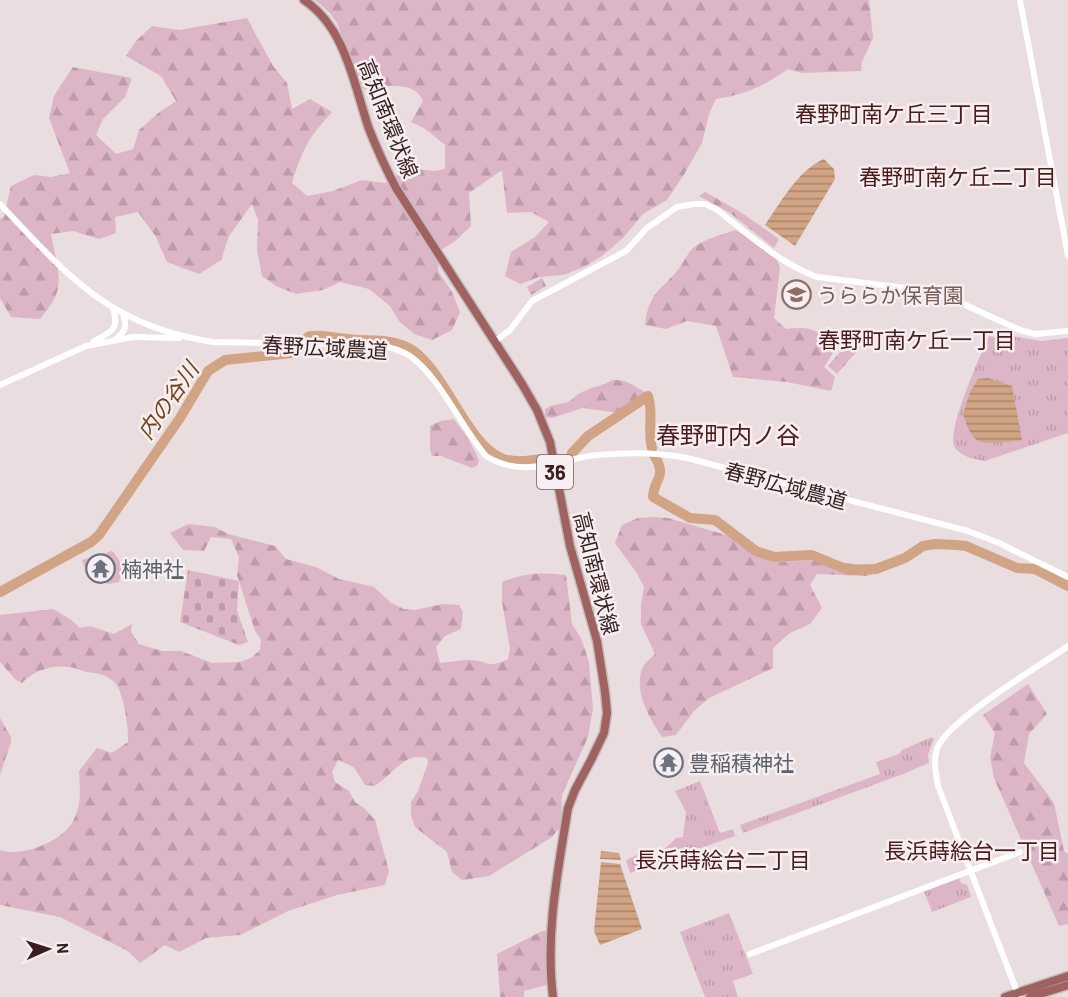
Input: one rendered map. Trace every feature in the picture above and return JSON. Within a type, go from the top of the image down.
[{"type":"main road","name":"高知南環状線","points":[[304,0],[326,19],[335,34],[370,130],[396,188],[537,410],[550,442],[570,546],[597,641],[607,713],[604,733],[575,789],[568,808],[549,962],[553,997]]},
{"type":"main road","points":[[1005,997],[1018,995],[1068,976]]},
{"type":"main road","points":[[1030,997],[1068,985]]},
{"type":"street","points":[[1020,0],[1068,256]]},
{"type":"street","name":"春野広域農道","points":[[0,204],[68,275],[113,309],[163,331],[189,339]]},
{"type":"street","points":[[494,342],[510,330],[532,301],[626,252],[647,228],[676,207],[694,204],[705,204],[716,209],[787,262],[817,277],[930,291],[1020,330],[1035,334],[1068,331]]},
{"type":"street","points":[[86,346],[113,330],[116,318],[113,309]]},
{"type":"street","points":[[116,339],[123,334],[126,328],[123,314]]},
{"type":"street","name":"春野広域農道","points":[[0,385],[86,346],[133,337],[213,342],[363,344],[394,348],[408,354],[428,373],[486,456],[499,465],[525,468],[578,458],[649,452],[687,458],[968,531],[999,543],[1068,577]]},
{"type":"street","points":[[1018,995],[938,786],[935,772],[937,748],[942,738],[961,720],[1068,646]]},
{"type":"street","points":[[750,954],[1020,852]]},
{"type":"green space","points":[[315,0],[869,0],[873,38],[862,62],[861,71],[802,73],[788,69],[754,88],[737,95],[716,99],[709,114],[702,143],[667,200],[643,214],[623,238],[602,256],[584,267],[563,275],[539,277],[520,284],[505,276],[511,252],[535,237],[549,222],[531,212],[507,213],[502,170],[469,193],[471,226],[454,242],[439,251],[438,271],[452,292],[460,312],[452,330],[432,340],[414,334],[399,321],[390,306],[369,289],[340,282],[323,290],[296,294],[276,286],[262,276],[257,250],[258,220],[252,204],[229,236],[221,260],[199,274],[167,262],[156,237],[138,212],[115,217],[116,233],[99,239],[73,231],[51,234],[59,280],[55,298],[40,319],[11,317],[0,298],[0,219],[4,216],[11,186],[34,175],[51,177],[70,173],[49,118],[54,96],[73,67],[132,78],[125,97],[103,119],[96,135],[116,154],[133,149],[139,130],[176,101],[161,76],[126,56],[136,41],[152,26],[179,30],[247,18],[273,66],[287,83],[292,109],[310,99],[332,112],[307,145],[292,183],[307,196],[333,191],[362,180],[385,183],[408,168],[435,171],[445,169],[445,145],[424,128],[411,122],[423,101],[419,94],[397,86],[363,89],[337,23],[330,13]]},
{"type":"green space","points":[[705,192],[739,211],[779,239],[774,248],[730,213],[699,196]]},
{"type":"green space","points":[[736,230],[776,257],[780,268],[774,318],[786,329],[802,328],[819,333],[836,348],[824,367],[835,377],[831,391],[787,382],[733,377],[716,326],[687,321],[666,329],[645,325],[652,300],[693,248],[708,239]]},
{"type":"green space","points":[[542,278],[546,286],[531,295],[527,287]]},
{"type":"green space","points":[[1005,335],[1042,341],[1068,338],[1068,433],[985,461],[961,454],[955,448],[953,440],[955,427],[965,393],[989,336],[1002,339]]},
{"type":"green space","points":[[848,343],[857,351],[837,374],[828,366]]},
{"type":"green space","points":[[612,380],[628,383],[650,394],[618,413],[583,408],[552,418],[545,417],[545,409],[568,402],[588,389]]},
{"type":"green space","points":[[454,419],[468,438],[479,460],[477,466],[472,468],[441,456],[432,456],[430,426]]},
{"type":"green space","points":[[638,518],[668,518],[740,539],[755,554],[772,562],[823,560],[852,564],[877,564],[881,572],[865,576],[817,574],[810,585],[822,608],[810,624],[790,633],[773,648],[773,668],[709,698],[694,711],[676,735],[662,737],[641,696],[640,678],[643,667],[655,654],[641,624],[644,587],[615,543],[622,525]]},
{"type":"green space","points":[[188,524],[215,527],[228,534],[275,546],[286,559],[316,567],[339,579],[374,587],[391,603],[404,609],[415,610],[443,604],[459,605],[463,612],[461,629],[445,636],[436,647],[440,663],[476,660],[495,664],[508,659],[510,649],[502,602],[502,582],[533,574],[566,575],[572,624],[581,638],[589,662],[593,709],[588,737],[562,795],[561,826],[552,837],[489,876],[462,880],[452,872],[447,852],[415,827],[411,816],[411,802],[418,791],[428,763],[427,758],[411,758],[374,786],[365,785],[354,767],[338,760],[332,772],[335,782],[349,791],[355,802],[375,820],[389,871],[385,885],[337,895],[288,911],[240,935],[206,938],[179,952],[165,945],[140,963],[128,951],[60,917],[0,905],[0,850],[19,852],[30,850],[51,841],[68,828],[78,809],[79,771],[97,748],[112,753],[128,742],[128,736],[119,689],[113,681],[106,677],[62,667],[37,672],[22,683],[16,680],[0,662],[0,615],[53,609],[80,628],[90,626],[114,634],[132,624],[131,632],[139,644],[162,651],[181,651],[212,663],[240,662],[251,658],[260,650],[261,639],[255,631],[237,575],[239,557],[231,539],[211,537],[204,551],[183,550],[170,533]]},
{"type":"green space","points":[[112,551],[120,562],[121,573],[119,582],[109,584],[89,572],[82,560]]},
{"type":"green space","points":[[188,570],[239,581],[237,611],[248,642],[239,645],[180,622]]},
{"type":"green space","points":[[1028,684],[1047,714],[1029,734],[1024,763],[1054,803],[1064,851],[1068,854],[1068,924],[1059,926],[994,778],[990,757],[995,733],[983,715]]},
{"type":"green space","points":[[0,718],[11,737],[11,742],[0,775]]},
{"type":"green space","points":[[932,737],[934,739],[928,755],[929,763],[743,833],[740,825],[880,774],[876,762],[899,754],[902,750]]},
{"type":"green space","points":[[700,781],[720,833],[733,829],[735,836],[630,873],[626,860],[639,854],[658,855],[676,838],[683,837],[686,812],[675,791]]},
{"type":"green space","points":[[959,878],[961,883],[967,885],[971,897],[932,912],[924,891]]},
{"type":"green space","points":[[729,913],[753,974],[733,981],[738,997],[705,997],[680,932]]},
{"type":"green space","points":[[546,931],[546,985],[524,991],[524,997],[500,997],[497,954]]},
{"type":"shaded area","points":[[824,159],[834,169],[835,179],[795,246],[765,225],[798,179]]},
{"type":"shaded area","points":[[988,378],[1012,386],[1022,440],[986,443],[974,438],[970,432],[963,414],[970,392],[978,379]]},
{"type":"shaded area","points":[[601,851],[619,853],[621,860],[600,859]]},
{"type":"shaded area","points":[[601,862],[620,864],[642,929],[600,945],[594,931]]},
{"type":"waterway","name":"内の谷川","points":[[0,592],[91,542],[99,535],[180,418],[208,371],[225,360],[292,353],[311,336],[372,340],[409,348],[426,363],[437,377],[467,424],[489,450],[510,461],[542,459]]},
{"type":"waterway","name":"内の谷川","points":[[572,453],[588,436],[648,396],[652,448]]},
{"type":"waterway","name":"内の谷川","points":[[654,455],[660,473],[653,497],[690,518],[715,520],[756,551],[774,557],[812,555],[848,570],[876,569],[905,558],[923,546],[957,545],[966,546],[1017,568],[1035,569],[1068,586]]},
{"type":"place","name":"うららか保育園","points":[[796,294]]},
{"type":"place","name":"楠神社","points":[[100,568]]},
{"type":"place","name":"豊稲積神社","points":[[668,762]]},
{"type":"district","name":"春野町南ケ丘三丁目","points":[[894,113]]},
{"type":"district","name":"春野町南ケ丘二丁目","points":[[958,176]]},
{"type":"district","name":"春野町南ケ丘一丁目","points":[[917,339]]},
{"type":"district","name":"春野町内ノ谷","points":[[728,434]]},
{"type":"district","name":"長浜蒔絵台一丁目","points":[[972,850]]},
{"type":"district","name":"長浜蒔絵台二丁目","points":[[723,859]]}]
